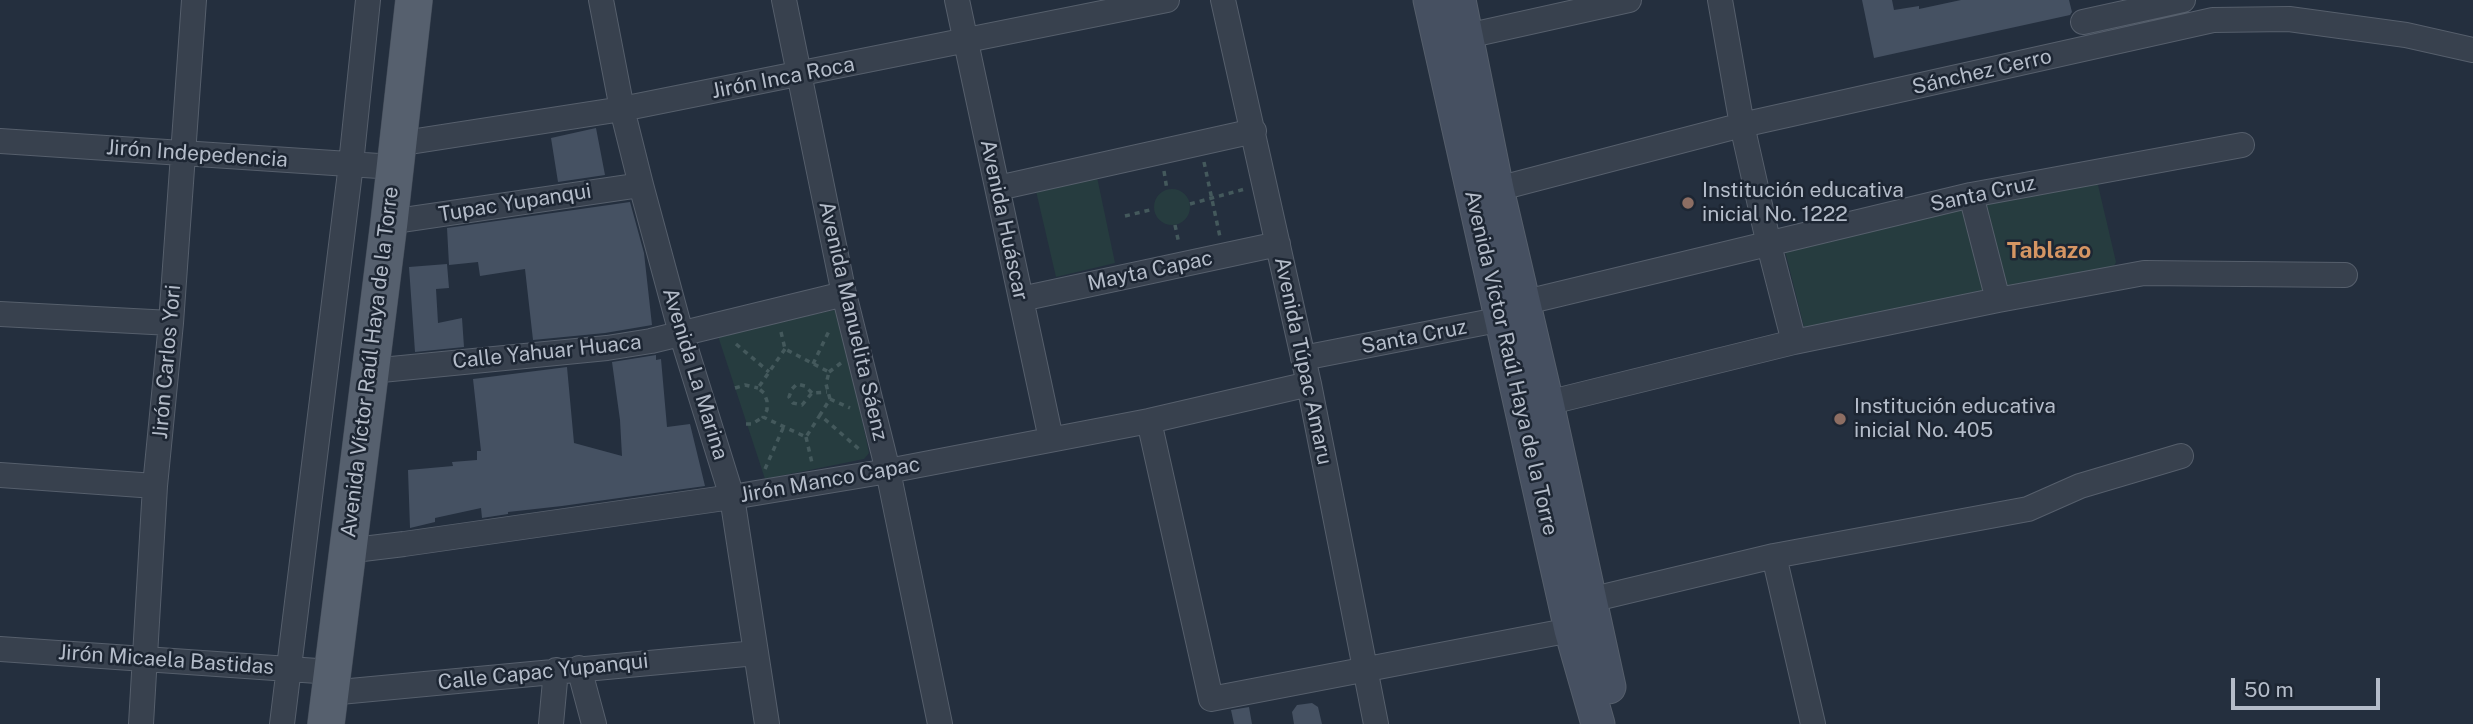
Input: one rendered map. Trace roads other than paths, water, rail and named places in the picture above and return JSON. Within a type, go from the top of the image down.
[{"type":"main road","name":"Avenida Víctor Raúl Haya de la Torre","points":[[329,696],[371,371],[414,0]]},
{"type":"main road","name":"Avenida Víctor Raúl Haya de la Torre","points":[[1430,0],[1516,312],[1547,403],[1617,724]]},
{"type":"main road","name":"Avenida Víctor Raúl Haya de la Torre","points":[[1459,0],[1497,189],[1571,630],[1598,724]]},
{"type":"street","name":"Jirón Carlos Yori","points":[[141,724],[147,658],[155,486],[172,323],[194,0]]},
{"type":"street","points":[[282,724],[351,164],[368,0]]},
{"type":"street","name":"Avenida La Marina","points":[[601,0],[622,109],[641,185],[681,333],[732,497],[767,724]]},
{"type":"street","name":"Avenida Manuelita Sáenz","points":[[784,0],[845,293],[888,471],[940,724]]},
{"type":"street","name":"Avenida Huáscar","points":[[957,0],[1051,439]]},
{"type":"street","name":"Jirón Inca Roca","points":[[396,156],[1167,0]]},
{"type":"street","points":[[1467,36],[1629,0]]},
{"type":"street","points":[[1720,0],[1742,125],[1794,342]]},
{"type":"street","points":[[2088,47],[2080,11],[2183,0]]},
{"type":"street","name":"Avenida Túpac Amaru","points":[[1227,1],[1309,384],[1376,724]]},
{"type":"street","name":"Sánchez Cerro","points":[[1497,189],[1742,125],[2213,20],[2289,19],[2406,35],[2473,50]]},
{"type":"street","points":[[998,188],[1254,131]]},
{"type":"street","name":"Jirón Indepedencia","points":[[0,141],[351,164],[396,156]]},
{"type":"street","name":"Santa Cruz","points":[[1303,358],[1516,312],[1971,195],[2242,145]]},
{"type":"street","name":"Tupac Yupanqui","points":[[389,222],[641,185]]},
{"type":"street","points":[[1971,195],[1998,300]]},
{"type":"street","name":"Mayta Capac","points":[[1021,299],[1278,244]]},
{"type":"street","points":[[1547,403],[1794,342],[2144,273],[2345,275]]},
{"type":"street","name":"Calle Yahuar Huaca","points":[[371,371],[607,348],[651,341],[845,293]]},
{"type":"street","points":[[0,314],[172,323]]},
{"type":"street","name":"Jirón Manco Capac","points":[[346,551],[732,497],[888,471],[1149,421],[1309,384]]},
{"type":"street","points":[[1149,421],[1211,699],[1571,630]]},
{"type":"street","points":[[1590,600],[1774,556],[2028,509],[2080,486],[2181,456]]},
{"type":"street","points":[[0,475],[155,486]]},
{"type":"street","points":[[1774,556],[1813,724]]},
{"type":"street","name":"Jirón Micaela Bastidas","points":[[0,649],[288,668],[329,696]]},
{"type":"street","name":"Calle Capac Yupanqui","points":[[329,696],[568,669],[756,653]]},
{"type":"street","points":[[551,724],[568,669]]},
{"type":"street","points":[[568,669],[594,724]]},
{"type":"place","name":"Institución educativa inicial No. 1222","points":[[1688,203]]},
{"type":"place","name":"Institución educativa inicial No. 405","points":[[1840,419]]},
{"type":"district","name":"Tablazo","points":[[2049,251]]}]
